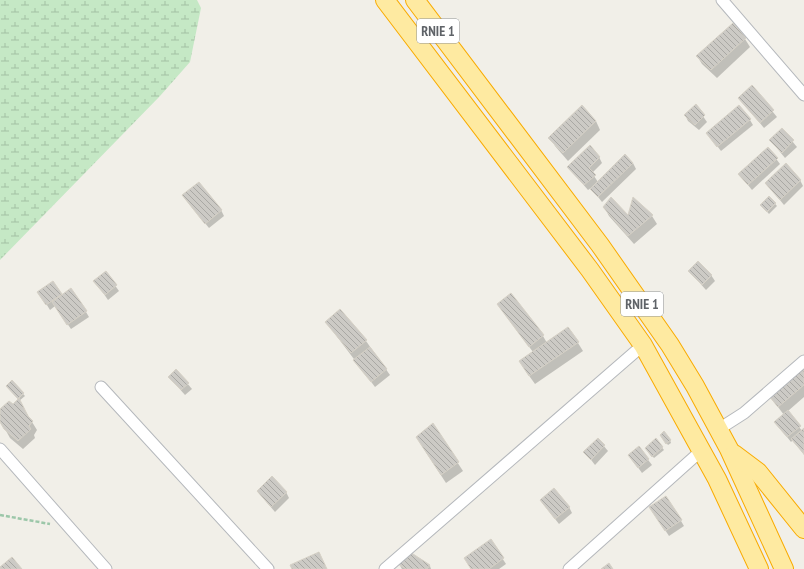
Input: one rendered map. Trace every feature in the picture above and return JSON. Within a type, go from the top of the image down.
[{"type":"highway","name":"RNIE 1","points":[[385,0],[590,270],[643,345],[717,479],[756,568]]},
{"type":"highway","name":"RNIE 1","points":[[415,0],[626,281],[670,345],[719,429],[784,569]]},
{"type":"highway","points":[[729,449],[758,472],[804,529]]},
{"type":"street","points":[[722,0],[804,95]]},
{"type":"street","points":[[385,569],[643,345]]},
{"type":"street","points":[[719,429],[744,414],[804,361]]},
{"type":"street","points":[[101,387],[268,569]]},
{"type":"street","points":[[0,449],[106,569]]},
{"type":"street","points":[[569,569],[702,450]]},
{"type":"path","points":[[0,515],[70,528]]},
{"type":"green space","points":[[0,0],[197,0],[201,8],[190,62],[160,96],[0,260]]},
{"type":"building","points":[[733,23],[746,38],[711,70],[696,56]]},
{"type":"building","points":[[752,85],[774,110],[760,123],[738,98]]},
{"type":"building","points":[[696,104],[705,115],[695,125],[684,115]]},
{"type":"building","points":[[582,105],[596,121],[563,153],[548,138]]},
{"type":"building","points":[[739,105],[751,119],[717,147],[706,133]]},
{"type":"building","points":[[782,128],[794,140],[782,153],[769,140]]},
{"type":"building","points":[[590,145],[600,157],[589,168],[596,175],[584,185],[567,167]]},
{"type":"building","points":[[768,147],[778,158],[748,185],[738,174]]},
{"type":"building","points":[[625,154],[633,163],[598,197],[590,189]]},
{"type":"building","points":[[786,163],[801,180],[780,200],[765,183]]},
{"type":"building","points":[[199,182],[222,210],[205,224],[182,195]]},
{"type":"building","points":[[769,196],[776,203],[767,212],[760,205]]},
{"type":"building","points":[[611,197],[628,215],[633,197],[653,215],[628,236],[603,207]]},
{"type":"building","points":[[698,261],[712,275],[702,285],[688,271]]},
{"type":"building","points":[[106,271],[117,285],[105,295],[93,281]]},
{"type":"building","points":[[53,281],[62,294],[46,305],[37,292]]},
{"type":"building","points":[[71,288],[87,311],[67,325],[52,302]]},
{"type":"building","points":[[511,293],[544,335],[529,347],[497,304]]},
{"type":"building","points":[[340,309],[367,340],[351,353],[325,322]]},
{"type":"building","points":[[568,327],[579,342],[529,376],[519,361]]},
{"type":"building","points":[[370,347],[387,369],[371,382],[353,360]]},
{"type":"building","points":[[804,367],[804,385],[778,407],[765,391]]},
{"type":"building","points":[[176,369],[189,383],[181,390],[168,377]]},
{"type":"building","points":[[12,380],[24,393],[18,399],[6,386]]},
{"type":"building","points":[[19,398],[28,416],[33,421],[29,426],[31,429],[18,441],[4,429],[0,422],[0,409],[9,401],[13,404]]},
{"type":"building","points":[[788,410],[801,426],[787,437],[774,422]]},
{"type":"building","points":[[433,423],[459,462],[441,475],[416,437]]},
{"type":"building","points":[[804,428],[804,454],[791,439]]},
{"type":"building","points":[[664,431],[671,440],[666,444],[660,435]]},
{"type":"building","points":[[598,438],[605,445],[591,460],[583,452]]},
{"type":"building","points":[[656,438],[663,447],[652,457],[645,448]]},
{"type":"building","points":[[639,446],[649,459],[638,468],[628,455]]},
{"type":"building","points":[[272,476],[287,492],[271,507],[257,491]]},
{"type":"building","points":[[554,488],[570,507],[555,519],[540,500]]},
{"type":"building","points":[[666,496],[682,520],[665,531],[649,507]]},
{"type":"building","points":[[491,539],[504,558],[489,569],[471,569],[464,558]]},
{"type":"building","points":[[319,552],[327,569],[292,569],[290,565]]},
{"type":"building","points":[[410,552],[430,565],[427,569],[406,569],[398,564]]},
{"type":"building","points":[[12,557],[22,569],[0,569],[0,567]]},
{"type":"building","points":[[609,563],[613,569],[601,569]]}]
